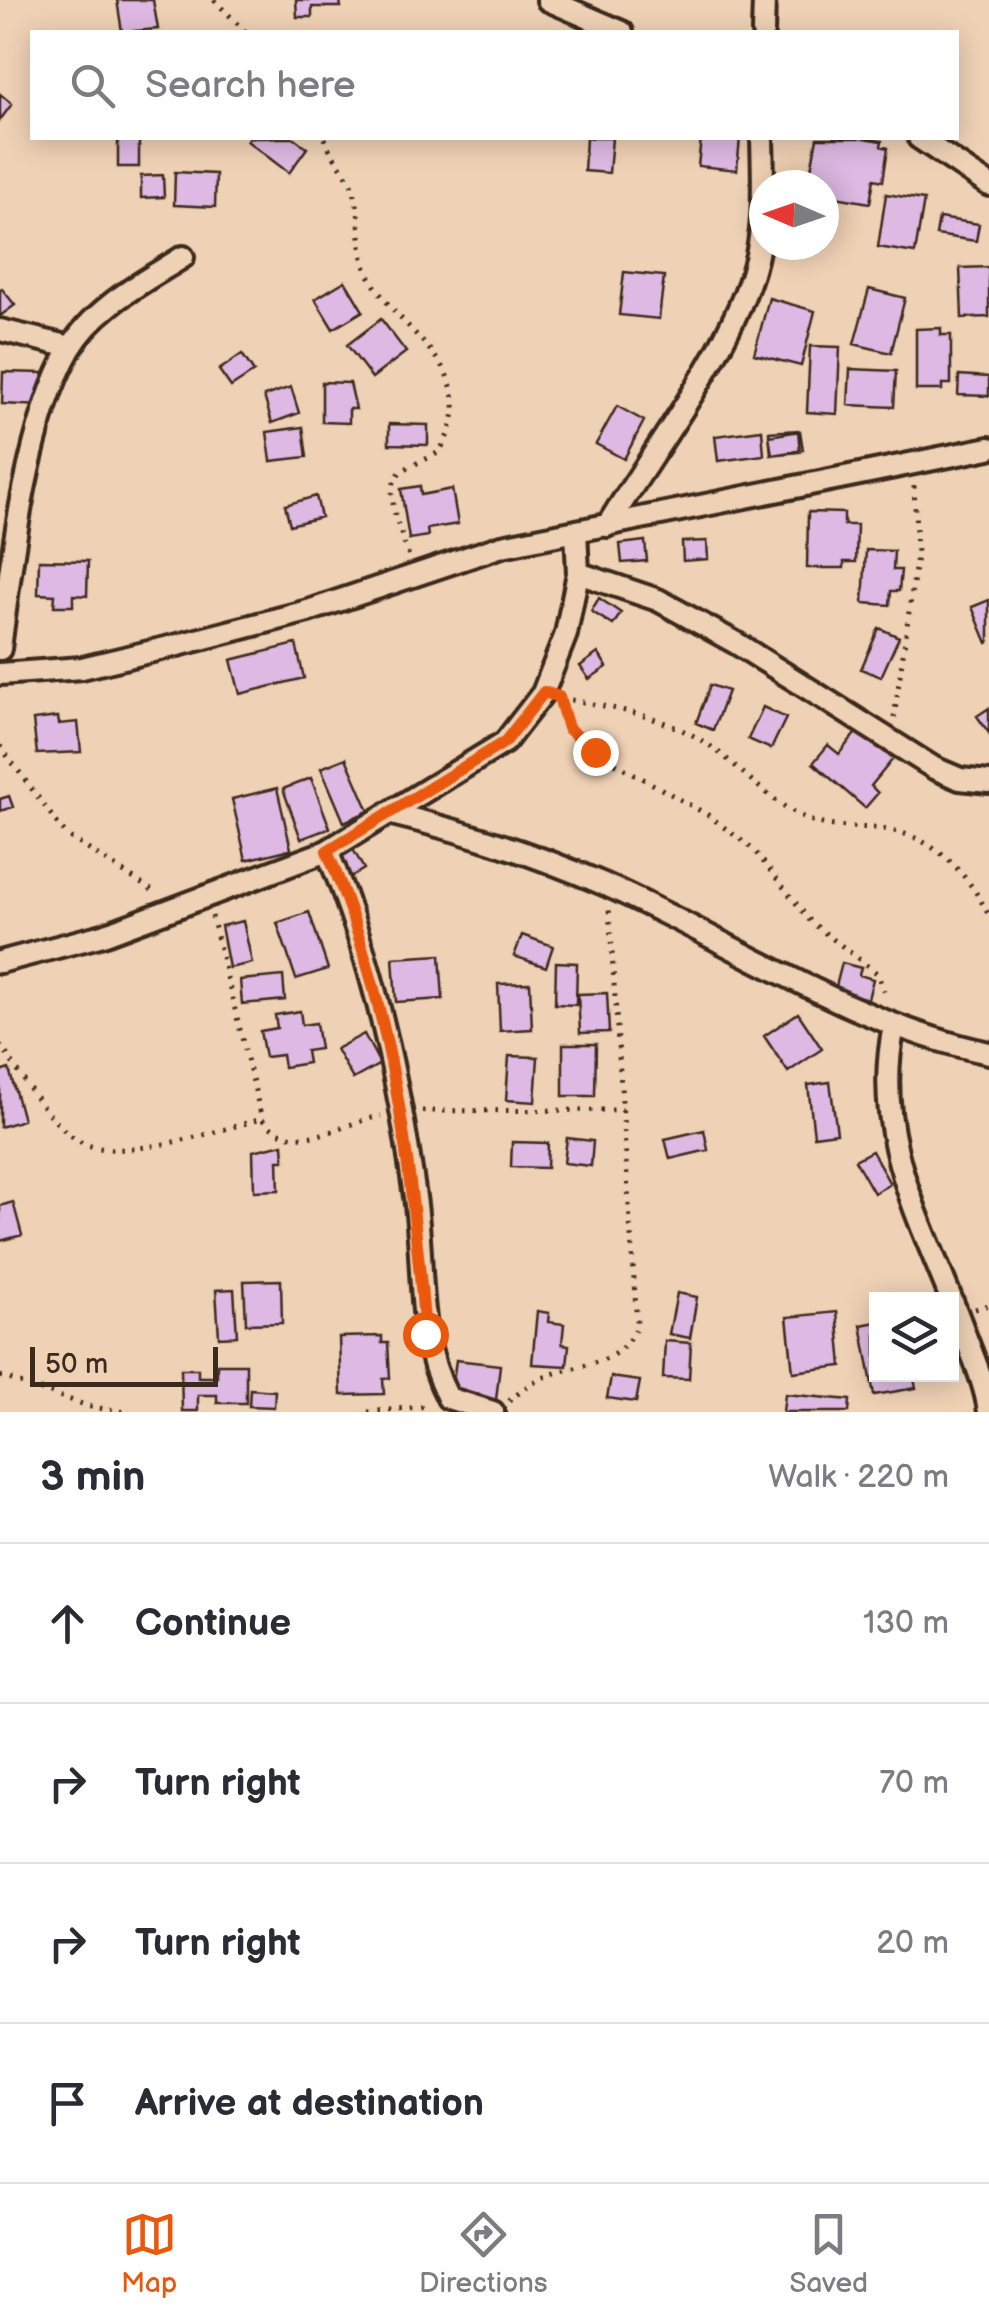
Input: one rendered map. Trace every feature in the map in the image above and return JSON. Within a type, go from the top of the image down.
[{"type":"street","points":[[548,0],[617,30]]},
{"type":"street","points":[[762,30],[764,0]]},
{"type":"street","points":[[607,526],[734,320],[753,271],[764,209],[762,140]]},
{"type":"street","points":[[922,140],[989,185]]},
{"type":"street","points":[[0,649],[12,559],[30,473],[45,416],[71,348],[114,301],[183,257]]},
{"type":"street","points":[[0,330],[71,348]]},
{"type":"street","points":[[0,674],[82,668],[178,645],[308,611],[502,546],[989,448]]},
{"type":"street","points":[[0,962],[103,935],[327,851],[505,742],[544,692],[566,634],[578,573],[576,531]]},
{"type":"street","points":[[578,573],[658,600],[736,643],[890,743],[960,779],[989,782]]},
{"type":"street","points":[[388,813],[458,830],[607,886],[889,1024],[989,1053]]},
{"type":"street","points":[[327,851],[355,917],[379,997],[416,1201],[425,1334],[436,1374],[448,1398],[494,1412]]},
{"type":"street","points":[[889,1024],[885,1085],[904,1184],[958,1315],[988,1412]]},
{"type":"path","points":[[214,0],[244,30]]},
{"type":"path","points":[[326,140],[351,184],[366,268],[385,299],[444,364],[451,395],[452,416],[439,452],[400,472],[394,486],[393,502],[414,574]]},
{"type":"path","points":[[890,743],[917,555],[914,462]]},
{"type":"path","points":[[889,1024],[886,990],[878,974],[811,922],[754,850],[708,815],[574,736],[559,697],[637,714],[681,730],[712,747],[783,806],[812,821],[902,833],[946,857],[976,888],[989,916]]},
{"type":"path","points":[[0,746],[66,835],[180,908]]},
{"type":"path","points":[[494,1412],[546,1376],[592,1366],[619,1353],[637,1324],[607,886]]},
{"type":"path","points":[[208,898],[262,1119],[274,1132],[296,1140],[358,1120],[401,1112],[623,1110]]},
{"type":"path","points":[[0,1045],[59,1124],[81,1143],[109,1150],[180,1140],[262,1119]]},
{"type":"path","points":[[0,1376],[90,1408],[126,1412]]},
{"type":"path","points":[[368,1412],[434,1405],[448,1398]]},
{"type":"building","points":[[117,0],[153,0],[158,29],[122,30]]},
{"type":"building","points":[[296,0],[340,0],[341,7],[312,7],[312,17],[297,17]]},
{"type":"building","points":[[0,94],[12,104],[0,120]]},
{"type":"building","points":[[118,140],[139,140],[139,167],[118,167]]},
{"type":"building","points":[[297,140],[307,148],[289,173],[247,141]]},
{"type":"building","points":[[586,140],[612,140],[609,173],[584,171]]},
{"type":"building","points":[[701,140],[740,140],[737,170],[698,166]]},
{"type":"building","points":[[817,140],[876,140],[888,148],[883,181],[874,179],[870,203],[839,198],[839,170],[811,170]]},
{"type":"building","points":[[175,172],[216,174],[215,207],[174,205]]},
{"type":"building","points":[[163,175],[164,197],[141,198],[141,176]]},
{"type":"building","points":[[886,194],[924,200],[915,253],[878,247]]},
{"type":"building","points":[[939,218],[979,224],[976,241],[936,235]]},
{"type":"building","points":[[989,267],[989,317],[962,318],[960,268]]},
{"type":"building","points":[[624,272],[664,276],[659,319],[619,315]]},
{"type":"building","points":[[345,281],[363,311],[333,329],[315,299]]},
{"type":"building","points":[[869,289],[905,298],[891,353],[854,344]]},
{"type":"building","points":[[0,290],[15,305],[0,316]]},
{"type":"building","points":[[769,298],[815,311],[801,366],[754,354]]},
{"type":"building","points":[[381,319],[406,352],[372,378],[347,345]]},
{"type":"building","points":[[941,328],[941,335],[951,335],[951,384],[942,384],[942,390],[916,390],[916,329]]},
{"type":"building","points":[[810,346],[840,347],[837,414],[807,412]]},
{"type":"building","points":[[242,354],[254,372],[231,387],[219,370]]},
{"type":"building","points":[[850,369],[896,371],[894,407],[848,405]]},
{"type":"building","points":[[3,372],[44,373],[43,406],[2,404]]},
{"type":"building","points":[[959,375],[989,377],[989,396],[958,395]]},
{"type":"building","points":[[322,382],[350,383],[356,409],[349,409],[349,423],[322,422]]},
{"type":"building","points":[[291,387],[299,413],[272,423],[264,396]]},
{"type":"building","points":[[617,406],[644,421],[624,459],[596,444]]},
{"type":"building","points":[[389,424],[428,425],[428,445],[389,444]]},
{"type":"building","points":[[303,427],[307,457],[271,461],[267,432]]},
{"type":"building","points":[[762,430],[764,455],[718,461],[715,436]]},
{"type":"building","points":[[798,430],[800,452],[771,455],[769,432]]},
{"type":"building","points":[[800,431],[803,450],[772,455],[769,436]]},
{"type":"building","points":[[420,486],[421,495],[452,489],[458,524],[427,529],[428,536],[409,539],[401,489]]},
{"type":"building","points":[[316,496],[321,517],[290,525],[285,505]]},
{"type":"building","points":[[808,512],[844,513],[844,525],[857,525],[856,562],[844,562],[844,568],[807,568]]},
{"type":"building","points":[[645,541],[647,561],[622,563],[620,544]]},
{"type":"building","points":[[707,541],[708,559],[683,561],[682,542]]},
{"type":"building","points":[[866,550],[894,551],[893,570],[901,570],[899,591],[891,591],[890,605],[863,603]]},
{"type":"building","points":[[39,560],[88,561],[87,596],[73,595],[73,606],[54,606],[55,595],[38,594]]},
{"type":"building","points":[[599,598],[621,613],[613,625],[591,611]]},
{"type":"building","points":[[989,600],[989,642],[987,643],[972,607]]},
{"type":"building","points":[[879,628],[899,637],[881,677],[861,669]]},
{"type":"building","points":[[296,644],[304,678],[240,694],[231,660]]},
{"type":"building","points":[[598,653],[607,667],[589,679],[580,666]]},
{"type":"building","points":[[710,685],[728,691],[713,730],[696,723]]},
{"type":"building","points":[[763,707],[786,718],[771,749],[748,739]]},
{"type":"building","points":[[989,708],[989,733],[977,716]]},
{"type":"building","points":[[58,717],[59,724],[78,722],[81,752],[37,754],[33,720]]},
{"type":"building","points":[[858,730],[893,759],[871,786],[878,793],[865,808],[813,763],[828,745],[839,754]]},
{"type":"building","points":[[346,758],[369,811],[344,822],[321,768]]},
{"type":"building","points":[[311,778],[330,828],[301,839],[283,789]]},
{"type":"building","points":[[277,788],[291,849],[246,860],[232,799]]},
{"type":"building","points":[[9,796],[13,807],[0,811],[0,799]]},
{"type":"building","points":[[349,842],[364,869],[347,879],[331,853]]},
{"type":"building","points":[[309,912],[328,969],[296,979],[277,923]]},
{"type":"building","points":[[243,921],[252,963],[229,968],[221,926]]},
{"type":"building","points":[[522,935],[553,946],[546,967],[514,956]]},
{"type":"building","points":[[440,955],[443,999],[396,1002],[393,958]]},
{"type":"building","points":[[556,962],[577,963],[576,1005],[555,1004]]},
{"type":"building","points":[[842,963],[861,968],[859,975],[873,979],[868,999],[835,990]]},
{"type":"building","points":[[283,976],[285,1000],[242,1004],[240,980]]},
{"type":"building","points":[[530,983],[532,1029],[500,1031],[498,984]]},
{"type":"building","points":[[607,993],[609,1032],[580,1033],[578,994]]},
{"type":"building","points":[[300,1011],[302,1025],[316,1023],[320,1049],[306,1051],[308,1063],[284,1067],[282,1055],[265,1057],[260,1031],[277,1028],[275,1015]]},
{"type":"building","points":[[798,1013],[822,1049],[788,1072],[764,1036]]},
{"type":"building","points":[[364,1034],[380,1064],[353,1079],[336,1049]]},
{"type":"building","points":[[563,1044],[596,1044],[595,1096],[563,1096]]},
{"type":"building","points":[[509,1056],[538,1057],[535,1102],[506,1100]]},
{"type":"building","points":[[9,1069],[23,1120],[0,1127],[0,1072]]},
{"type":"building","points":[[830,1082],[837,1133],[814,1136],[808,1085]]},
{"type":"building","points":[[704,1130],[708,1150],[670,1159],[665,1139]]},
{"type":"building","points":[[567,1138],[593,1141],[591,1166],[564,1163]]},
{"type":"building","points":[[512,1142],[548,1143],[547,1168],[511,1167]]},
{"type":"building","points":[[283,1144],[284,1160],[278,1160],[279,1190],[254,1191],[253,1151]]},
{"type":"building","points":[[872,1151],[890,1184],[874,1193],[855,1160]]},
{"type":"building","points":[[13,1202],[22,1235],[0,1241],[0,1206]]},
{"type":"building","points":[[281,1280],[282,1323],[246,1324],[244,1281]]},
{"type":"building","points":[[234,1289],[237,1336],[219,1337],[216,1290]]},
{"type":"building","points":[[677,1293],[697,1297],[690,1338],[669,1334]]},
{"type":"building","points":[[537,1311],[549,1313],[548,1322],[564,1324],[562,1344],[569,1345],[567,1366],[532,1364]]},
{"type":"building","points":[[837,1312],[842,1366],[793,1372],[787,1317]]},
{"type":"building","points":[[869,1323],[869,1368],[861,1325]]},
{"type":"building","points":[[382,1336],[382,1343],[388,1343],[390,1378],[383,1379],[384,1394],[341,1395],[339,1337]]},
{"type":"building","points":[[665,1341],[691,1343],[689,1379],[663,1378]]},
{"type":"building","points":[[456,1360],[500,1365],[496,1400],[451,1395]]},
{"type":"building","points":[[217,1364],[246,1364],[246,1403],[217,1403],[217,1395],[198,1395],[198,1411],[182,1411],[181,1369],[198,1369],[198,1377],[217,1377]]},
{"type":"building","points":[[611,1377],[640,1381],[636,1402],[607,1398]]},
{"type":"building","points":[[872,1382],[915,1382],[916,1388],[874,1395]]},
{"type":"building","points":[[250,1389],[275,1391],[274,1407],[249,1406]]},
{"type":"building","points":[[785,1394],[850,1400],[849,1412],[783,1412]]},
{"type":"route","points":[[425,1334],[416,1201],[379,997],[355,917],[327,851],[505,742],[544,692],[559,697],[568,728],[595,752]]}]
